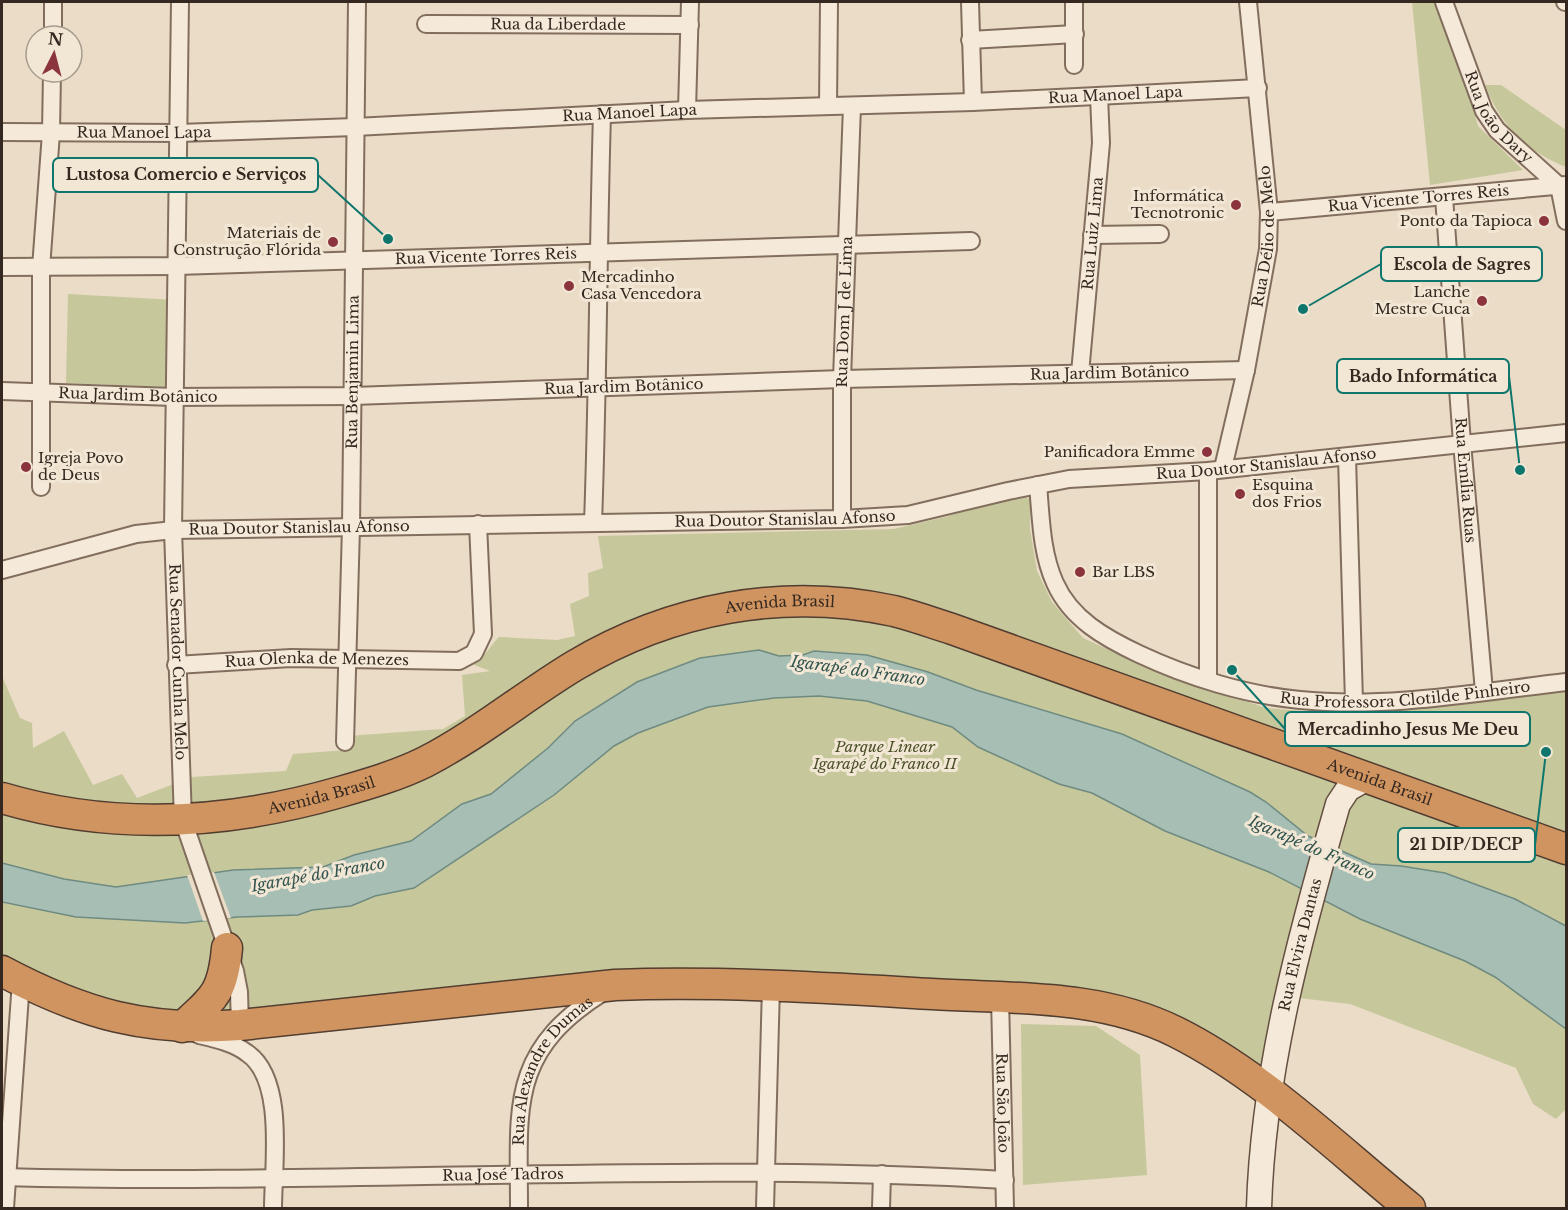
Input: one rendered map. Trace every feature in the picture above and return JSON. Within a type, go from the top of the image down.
[{"type":"highway","name":"Avenida Brasil","points":[[2,798],[108,819],[183,819],[295,805],[364,786],[423,763],[486,728],[574,666],[630,637],[679,619],[740,604],[797,600],[848,603],[886,610],[952,629],[1566,849]]},
{"type":"highway","points":[[182,1027],[217,993],[223,980],[225,944]]},
{"type":"highway","points":[[11,976],[105,1016],[182,1027],[240,1025],[615,985],[669,983],[1060,1000],[1102,1005],[1139,1016],[1207,1049],[1269,1092],[1410,1209]]},
{"type":"street","points":[[53,2],[53,24]]},
{"type":"street","name":"Rua Senador Cunha Melo","points":[[180,2],[173,530],[183,819],[238,981],[240,1025]]},
{"type":"street","name":"Rua Benjamin Lima","points":[[345,742],[351,527],[357,2]]},
{"type":"street","points":[[687,110],[690,2]]},
{"type":"street","points":[[828,106],[830,2]]},
{"type":"street","points":[[970,2],[973,102]]},
{"type":"street","points":[[1074,2],[1074,65]]},
{"type":"street","name":"Rua Délio de Melo","points":[[1208,679],[1216,469],[1246,370],[1266,265],[1269,212],[1248,2]]},
{"type":"street","name":"Rua João Dary","points":[[1444,2],[1484,111],[1497,130],[1563,186]]},
{"type":"street","name":"Rua da Liberdade","points":[[426,24],[690,24]]},
{"type":"street","points":[[970,40],[1075,34]]},
{"type":"street","points":[[41,487],[39,392],[41,268],[51,133],[52,84]]},
{"type":"street","name":"Rua Manoel Lapa","points":[[2,132],[179,133],[356,127],[687,110],[973,102],[1258,88]]},
{"type":"street","name":"Rua Luiz Lima","points":[[1080,373],[1101,143],[1099,96]]},
{"type":"street","name":"Rua Dom J de Lima","points":[[842,519],[842,379],[852,106]]},
{"type":"street","points":[[592,523],[598,389],[598,252],[602,114]]},
{"type":"street","points":[[1563,186],[1566,221]]},
{"type":"street","name":"Rua Vicente Torres Reis","points":[[1269,212],[1563,186]]},
{"type":"street","name":"Rua Emília Ruas","points":[[1443,197],[1484,691]]},
{"type":"street","points":[[1092,235],[1160,234]]},
{"type":"street","name":"Rua Vicente Torres Reis","points":[[2,267],[177,266],[598,252],[846,247],[971,241]]},
{"type":"street","name":"Rua Jardim Botânico","points":[[2,391],[174,398],[353,396],[842,379],[1246,370]]},
{"type":"street","name":"Rua Doutor Stanislau Afonso","points":[[2,570],[136,534],[173,530],[842,519],[908,515],[1038,485],[1098,476],[1216,469],[1347,457],[1566,433]]},
{"type":"street","points":[[1347,457],[1354,702]]},
{"type":"street","name":"Rua Professora Clotilde Pinheiro","points":[[1038,485],[1048,565],[1055,584],[1070,607],[1087,624],[1110,640],[1154,661],[1265,696],[1354,702],[1566,682]]},
{"type":"street","name":"Rua Olenka de Menezes","points":[[176,665],[246,659],[348,658],[459,661],[474,653],[483,634],[478,524]]},
{"type":"street","name":"Rua Elvira Dantas","points":[[1258,1209],[1269,1092],[1282,1018],[1309,910],[1338,804],[1348,789],[1369,777]]},
{"type":"street","points":[[5,1209],[4,1177],[11,976]]},
{"type":"street","name":"Rua Alexandre Dumas","points":[[519,1209],[521,1103],[533,1061],[554,1032],[569,1017],[615,985]]},
{"type":"street","points":[[765,1209],[771,986]]},
{"type":"street","name":"Rua São João","points":[[1000,998],[1005,1209]]},
{"type":"street","points":[[149,1024],[219,1040],[248,1053],[257,1063],[271,1091],[273,1106],[273,1209]]},
{"type":"street","points":[[881,1209],[882,1174]]},
{"type":"street","name":"Rua José Tadros","points":[[4,1177],[121,1181],[882,1174],[1005,1180]]},
{"type":"green space","points":[[1412,2],[1443,2],[1478,126],[1523,170],[1430,185]]},
{"type":"green space","points":[[1485,85],[1501,85],[1566,130],[1566,167],[1539,153],[1516,135],[1499,113]]},
{"type":"green space","points":[[68,294],[175,300],[165,387],[66,383]]},
{"type":"green space","name":"Parque Linear Igarapé do Franco II","points":[[1019,495],[1030,499],[1030,529],[1037,571],[1052,602],[1083,638],[1147,667],[1266,708],[1337,714],[1366,714],[1566,689],[1566,1109],[1556,1119],[1533,1104],[1516,1068],[1350,1004],[1282,996],[1264,1079],[1182,1021],[808,979],[244,1015],[146,1010],[106,1001],[2,962],[2,676],[20,718],[32,723],[33,748],[64,731],[93,785],[122,774],[137,798],[192,777],[286,771],[293,754],[347,750],[348,736],[443,729],[465,716],[462,675],[490,671],[472,664],[483,656],[499,637],[557,640],[575,636],[570,604],[589,596],[588,573],[603,568],[598,536],[894,529],[949,516],[974,506]]},
{"type":"green space","points":[[1021,1024],[1096,1026],[1140,1055],[1147,1175],[1023,1185]]},
{"type":"water","name":"Igarapé do Franco","points":[[759,650],[779,656],[803,655],[814,651],[867,655],[928,672],[976,690],[1122,734],[1250,792],[1308,836],[1371,864],[1445,873],[1515,899],[1566,926],[1566,1029],[1495,977],[1465,961],[1360,919],[1269,872],[1165,831],[1092,793],[1059,784],[978,747],[952,727],[867,701],[819,696],[774,698],[708,707],[638,733],[614,746],[554,795],[414,888],[375,896],[351,906],[312,910],[298,915],[237,917],[185,923],[76,917],[2,902],[2,863],[64,879],[116,887],[233,870],[323,867],[354,855],[411,841],[462,804],[491,794],[548,748],[575,721],[637,682],[700,658]]},
{"type":"pier","points":[[214,872],[231,918],[203,921],[187,875]]},
{"type":"place","name":"Informática Tecnotronic","points":[[1236,205]]},
{"type":"place","name":"Ponto da Tapioca","points":[[1544,221]]},
{"type":"place","name":"Lustosa Comercio e Serviços","points":[[388,239]]},
{"type":"place","name":"Materiais de Construção Flórida","points":[[333,242]]},
{"type":"place","name":"Mercadinho Casa Vencedora","points":[[569,286]]},
{"type":"place","name":"Lanche Mestre Cuca","points":[[1482,301]]},
{"type":"place","name":"Escola de Sagres","points":[[1303,309]]},
{"type":"place","name":"Panificadora Emme","points":[[1207,452]]},
{"type":"place","name":"Igreja Povo de Deus","points":[[26,467]]},
{"type":"place","name":"Bado Informática","points":[[1520,470]]},
{"type":"place","name":"Esquina dos Frios","points":[[1240,494]]},
{"type":"place","name":"Bar LBS","points":[[1080,572]]},
{"type":"place","name":"Mercadinho Jesus Me Deu","points":[[1232,670]]},
{"type":"place","name":"21 DIP/DECP","points":[[1546,752]]}]
